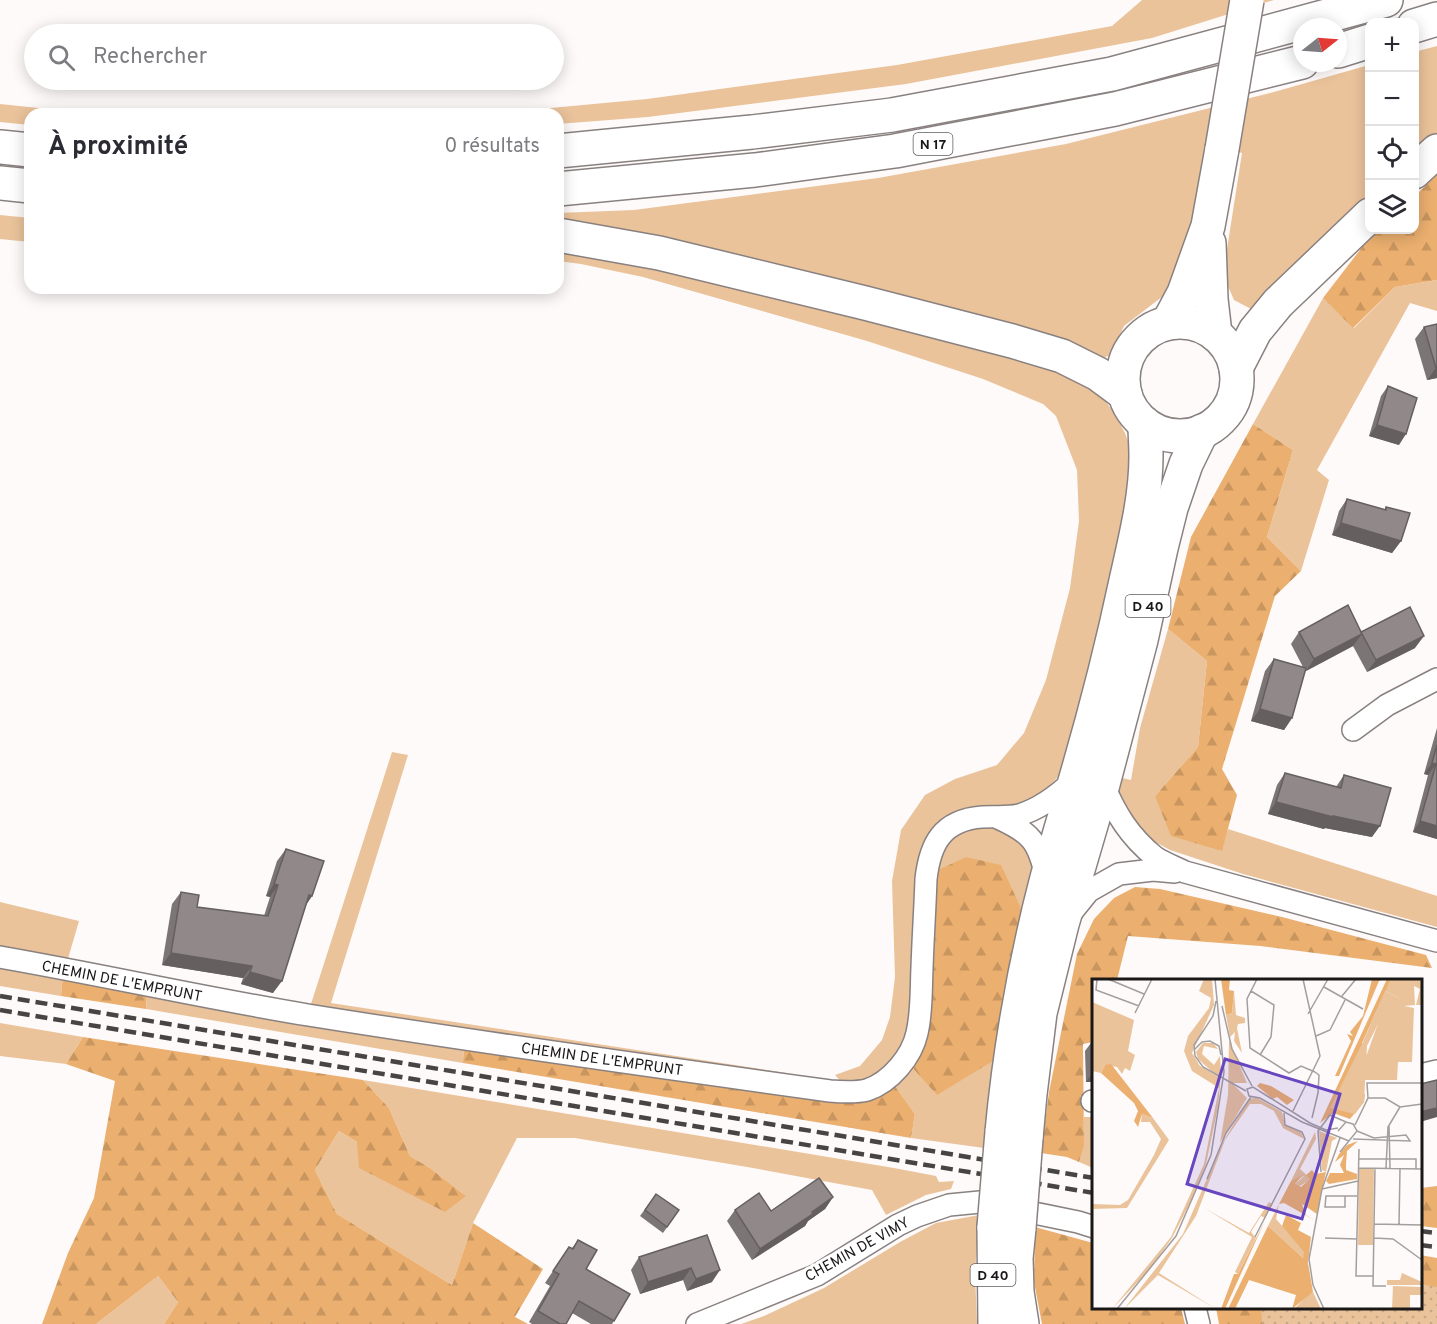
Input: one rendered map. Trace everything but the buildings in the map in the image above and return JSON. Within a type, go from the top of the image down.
[{"type":"main road","points":[[1168,323],[1184,293],[1208,226],[1247,0]]},
{"type":"main road","points":[[1112,74],[1160,42],[1308,0]]},
{"type":"main road","name":"N 17","points":[[564,150],[752,132],[892,115],[1112,74],[1386,0]]},
{"type":"main road","points":[[1419,24],[1437,19]]},
{"type":"main road","points":[[1347,48],[1365,43]]},
{"type":"main road","name":"N 17","points":[[564,188],[755,170],[895,151],[1115,109],[1293,64]]},
{"type":"main road","points":[[0,147],[24,149]]},
{"type":"main road","points":[[1419,167],[1437,151]]},
{"type":"main road","points":[[0,183],[24,185]]},
{"type":"main road","points":[[1236,368],[1255,331],[1278,303],[1365,220]]},
{"type":"main road","points":[[1208,226],[1210,299],[1215,334]]},
{"type":"main road","points":[[564,236],[658,253],[1012,341],[1062,356],[1098,374],[1125,394]]},
{"type":"main road","points":[[1168,323],[1192,323],[1215,334],[1225,343],[1236,368],[1236,387],[1230,406],[1219,421],[1203,432],[1182,436],[1162,434],[1144,424],[1136,416],[1125,394],[1123,376],[1126,358],[1136,342],[1150,329],[1168,323]]},
{"type":"main road","name":"D 40","points":[[1014,1135],[1030,1094],[1041,1013],[1062,924],[1114,641],[1136,536],[1146,473],[1144,424]]},
{"type":"main road","name":"D 40","points":[[995,1324],[1014,1135],[1006,1090],[1018,1012],[1047,878],[1090,780],[1141,640],[1171,508],[1186,464],[1203,432]]},
{"type":"main road","name":"D 40","points":[[1006,1227],[1016,1258],[1017,1292],[1022,1324]]},
{"type":"street","points":[[1353,729],[1387,705],[1437,679]]},
{"type":"street","name":"CHEMIN DE L'EMPRUNT","points":[[0,957],[196,996],[334,1018],[830,1091],[866,1090],[878,1085],[901,1066],[913,1045],[917,1032],[926,879],[928,860],[935,842],[947,829],[959,822],[973,818],[1018,815],[1034,809],[1062,791],[1090,780]]},
{"type":"street","points":[[1090,780],[1132,835],[1157,858],[1185,872],[1437,941]]},
{"type":"street","points":[[998,818],[1015,826],[1034,842],[1041,854],[1047,878]]},
{"type":"street","points":[[1062,924],[1089,891],[1119,874],[1153,870],[1185,872]]},
{"type":"street","points":[[1422,1075],[1437,1071]]},
{"type":"street","name":"CHEMIN DE VIMY","points":[[697,1324],[817,1275],[898,1225],[949,1205],[980,1202],[1092,1226]]},
{"type":"street","points":[[1195,1309],[1199,1324]]},
{"type":"shaded area","points":[[1142,0],[1274,0],[1152,38],[906,84],[648,117],[564,124],[564,108],[550,108],[647,99],[897,65],[1112,26]]},
{"type":"shaded area","points":[[1437,46],[1437,139],[1419,155],[1419,72],[1419,51]]},
{"type":"shaded area","points":[[1365,66],[1365,205],[1263,304],[1251,309],[1234,300],[1223,275],[1242,153],[1205,144],[1189,236],[1171,290],[1124,326],[1110,355],[1100,360],[564,228],[564,213],[634,210],[878,178],[1066,144],[1274,92]]},
{"type":"shaded area","points":[[0,104],[38,108],[24,108],[24,124],[0,122]]},
{"type":"shaded area","points":[[0,215],[24,217],[24,241],[0,239]]},
{"type":"shaded area","points":[[564,249],[648,264],[978,346],[1077,377],[1098,391],[1115,414],[1132,452],[1131,479],[1117,562],[1064,768],[1049,787],[1028,801],[942,822],[910,1027],[899,1053],[882,1071],[863,1083],[845,1086],[835,1075],[860,1066],[882,1040],[890,1017],[895,977],[892,881],[901,830],[925,795],[955,779],[997,765],[1024,733],[1046,680],[1070,588],[1079,521],[1077,470],[1056,416],[1043,404],[983,379],[867,341],[643,277],[564,262]]},
{"type":"shaded area","points":[[1437,280],[1437,311],[1410,303],[1317,470],[1329,480],[1301,571],[1267,537],[1293,450],[1253,424],[1323,298],[1354,328],[1395,287]]},
{"type":"shaded area","points":[[1168,629],[1207,661],[1198,747],[1155,796],[1221,851],[1228,829],[1437,896],[1437,927],[1243,874],[1170,850],[1141,834],[1117,797],[1118,777],[1131,780],[1140,728]]},
{"type":"shaded area","points":[[392,752],[408,755],[331,1003],[786,1073],[785,1080],[310,1007]]},
{"type":"shaded area","points":[[986,826],[1005,830],[1023,840],[1037,865],[1025,917],[936,871],[944,844],[967,828]]},
{"type":"shaded area","points":[[0,902],[79,921],[67,962],[0,950]]},
{"type":"shaded area","points":[[0,963],[63,974],[61,996],[0,986]]},
{"type":"shaded area","points":[[147,993],[464,1044],[463,1063],[146,1009]]},
{"type":"shaded area","points":[[0,1023],[83,1037],[66,1064],[0,1056]]},
{"type":"shaded area","points":[[996,1059],[984,1148],[911,1138],[915,1114],[895,1086],[911,1066]]},
{"type":"shaded area","points":[[363,1080],[894,1168],[936,1176],[939,1182],[954,1181],[951,1189],[926,1195],[886,1215],[872,1190],[575,1138],[517,1138],[473,1223],[452,1285],[337,1214],[315,1170],[339,1131],[466,1196],[430,1168],[410,1156],[389,1108]]},
{"type":"shaded area","points":[[1084,1117],[1092,1117],[1092,1168],[1079,1162],[1084,1147]]},
{"type":"shaded area","points":[[979,1215],[975,1273],[977,1324],[741,1324],[764,1316],[824,1288],[936,1223]]},
{"type":"shaded area","points":[[158,1276],[178,1302],[164,1324],[96,1324]]},
{"type":"shaded area","points":[[1422,1284],[1437,1287],[1437,1324],[1262,1324],[1261,1309],[1422,1309]]},
{"type":"green space","points":[[1437,174],[1437,280],[1395,287],[1353,328],[1323,298],[1363,246],[1376,234],[1419,234],[1419,192]]},
{"type":"green space","points":[[1253,424],[1293,450],[1267,537],[1301,571],[1275,596],[1222,769],[1237,795],[1222,851],[1171,836],[1155,796],[1198,747],[1207,661],[1168,629],[1191,537]]},
{"type":"green space","points":[[966,857],[1001,865],[1025,917],[996,1059],[937,1095],[911,1066],[927,1039],[936,871]]},
{"type":"green space","points":[[1135,887],[1160,889],[1282,917],[1426,955],[1432,968],[1260,946],[1128,936],[1117,979],[1092,979],[1092,1042],[1083,1044],[1084,1147],[1079,1162],[1067,1157],[1041,1153],[1049,1092],[1077,954],[1094,919],[1114,898]]},
{"type":"green space","points":[[63,974],[147,993],[146,1009],[61,996]]},
{"type":"green space","points":[[83,1037],[363,1080],[389,1108],[410,1156],[430,1168],[466,1196],[445,1212],[359,1168],[357,1142],[339,1131],[315,1170],[337,1214],[452,1285],[473,1223],[543,1269],[515,1317],[528,1324],[164,1324],[178,1302],[158,1276],[96,1324],[42,1324],[68,1253],[94,1198],[115,1081],[66,1064]]},
{"type":"green space","points":[[464,1044],[881,1095],[895,1086],[915,1114],[911,1138],[463,1063]]},
{"type":"green space","points":[[1437,1186],[1437,1228],[1422,1226],[1422,1188]]},
{"type":"green space","points":[[1035,1227],[1092,1243],[1092,1309],[1181,1309],[1185,1324],[1042,1324],[1034,1282]]},
{"type":"green space","points":[[1422,1255],[1437,1258],[1437,1303],[1422,1302]]},
{"type":"green space","points":[[1216,1309],[1335,1309],[1353,1324],[1219,1324]]},
{"type":"railway","points":[[0,996],[1092,1178]]},
{"type":"railway","points":[[0,1010],[1092,1193]]},
{"type":"railway","points":[[1422,1231],[1437,1233]]},
{"type":"railway","points":[[1422,1245],[1437,1247]]}]
